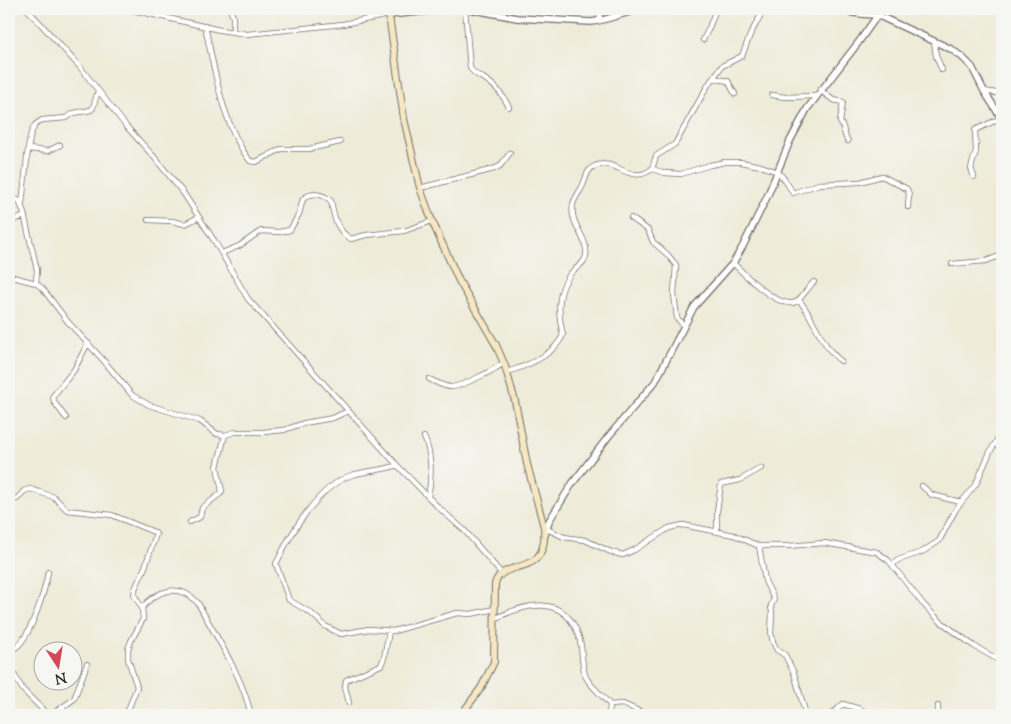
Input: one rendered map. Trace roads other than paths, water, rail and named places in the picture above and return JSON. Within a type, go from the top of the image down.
[{"type":"main road","points":[[388,12],[404,119],[420,188],[459,281],[504,362],[515,401],[527,464],[542,517],[545,537],[542,551],[538,558],[533,562],[501,573],[497,578],[495,584],[494,662],[481,688],[461,715]]},
{"type":"street","points":[[27,9],[74,61],[184,194],[222,253],[248,299],[397,465],[464,531],[501,573]]},
{"type":"street","points":[[128,9],[233,32],[261,33],[343,24],[388,12],[450,9]]},
{"type":"street","points":[[230,9],[233,18],[233,32]]},
{"type":"street","points":[[465,9],[470,68],[475,74],[490,82],[502,93],[509,107]]},
{"type":"street","points":[[469,9],[517,18],[600,21],[626,12],[642,9]]},
{"type":"street","points":[[599,9],[600,21]]},
{"type":"street","points":[[703,40],[716,9]]},
{"type":"street","points":[[492,371],[507,371],[519,368],[542,356],[563,335],[558,305],[561,293],[572,272],[584,263],[586,259],[586,244],[578,229],[572,210],[575,199],[588,172],[595,166],[604,164],[630,174],[642,175],[652,169],[656,156],[675,144],[708,85],[724,63],[742,56],[750,35],[764,9]]},
{"type":"street","points":[[824,9],[877,15],[951,49],[972,67],[984,91],[1002,119],[975,130],[976,151],[971,168],[974,177]]},
{"type":"street","points":[[545,537],[549,521],[572,484],[608,437],[655,382],[694,307],[733,263],[750,233],[790,141],[807,109],[882,9]]},
{"type":"street","points":[[205,26],[225,109],[232,129],[250,162],[256,162],[281,149],[309,149],[340,142]]},
{"type":"street","points":[[934,41],[935,52],[942,70]]},
{"type":"street","points":[[714,78],[728,81],[735,94]]},
{"type":"street","points":[[820,90],[833,100],[843,102],[840,122],[848,141]]},
{"type":"street","points":[[36,283],[37,270],[22,205],[31,133],[38,122],[66,118],[91,110],[98,91]]},
{"type":"street","points":[[984,91],[1002,94]]},
{"type":"street","points":[[772,95],[785,97],[816,96]]},
{"type":"street","points":[[28,148],[48,151],[60,146]]},
{"type":"street","points":[[420,188],[494,169],[500,166],[510,153]]},
{"type":"street","points":[[652,169],[665,173],[681,174],[710,165],[740,162],[778,172],[792,193],[819,184],[853,182],[885,177],[907,188],[909,194],[908,207]]},
{"type":"street","points":[[222,253],[239,246],[261,231],[279,232],[290,230],[299,214],[303,199],[309,194],[321,194],[331,201],[332,213],[339,227],[348,237],[352,238],[404,231],[432,220]]},
{"type":"street","points":[[9,195],[22,205]]},
{"type":"street","points":[[9,219],[14,220],[25,216]]},
{"type":"street","points":[[148,220],[172,221],[185,224],[198,217]]},
{"type":"street","points":[[631,218],[648,230],[653,242],[676,265],[674,294],[678,318],[683,325]]},
{"type":"street","points":[[952,264],[986,261],[1002,255]]},
{"type":"street","points":[[733,263],[745,276],[775,300],[789,304],[799,300],[805,290],[814,282]]},
{"type":"street","points":[[9,276],[36,283],[44,289],[68,322],[115,374],[125,389],[140,401],[200,421],[217,434],[284,430],[304,423],[334,418],[348,411]]},
{"type":"street","points":[[799,300],[832,354],[840,361]]},
{"type":"street","points":[[66,418],[54,402],[53,396],[74,370],[88,344]]},
{"type":"street","points":[[429,379],[454,387],[499,368],[504,362]]},
{"type":"street","points":[[892,566],[898,560],[936,545],[962,502],[976,484],[986,459],[1002,432]]},
{"type":"street","points":[[190,522],[200,517],[202,508],[222,491],[217,467],[225,435]]},
{"type":"street","points":[[424,437],[430,454],[431,480],[428,497]]},
{"type":"street","points":[[397,465],[385,470],[344,478],[321,494],[294,532],[276,564],[289,600],[311,613],[336,633],[344,634],[369,629],[401,630],[457,613],[471,614],[496,609]]},
{"type":"street","points":[[717,530],[717,511],[721,484],[740,480],[761,468]]},
{"type":"street","points":[[922,486],[932,495],[962,502]]},
{"type":"street","points":[[9,497],[17,499],[24,491],[30,489],[54,497],[66,509],[112,515],[154,532],[156,537],[134,595],[142,608],[143,619],[128,649],[128,659],[137,687],[126,715]]},
{"type":"street","points":[[547,529],[564,538],[585,540],[623,555],[675,526],[696,526],[717,530],[759,546],[824,543],[839,544],[877,552],[892,566],[923,604],[940,621],[974,646],[1002,662]]},
{"type":"street","points":[[759,546],[765,581],[774,599],[771,606],[773,642],[777,650],[786,655],[792,668],[798,685],[802,708],[806,715]]},
{"type":"street","points":[[9,652],[18,646],[33,619],[45,588],[48,572]]},
{"type":"street","points":[[142,608],[155,595],[163,592],[183,592],[190,595],[198,603],[233,666],[248,701],[251,715]]},
{"type":"street","points":[[496,618],[514,610],[538,605],[563,611],[572,622],[579,639],[586,677],[610,705],[609,715]]},
{"type":"street","points":[[349,703],[345,687],[346,680],[381,665],[389,631]]},
{"type":"street","points":[[9,666],[23,690],[50,715],[74,699],[87,664]]},
{"type":"street","points":[[610,705],[623,704],[648,715]]},
{"type":"street","points":[[831,715],[844,704],[860,709],[869,715]]},
{"type":"street","points":[[938,706],[938,715]]}]
